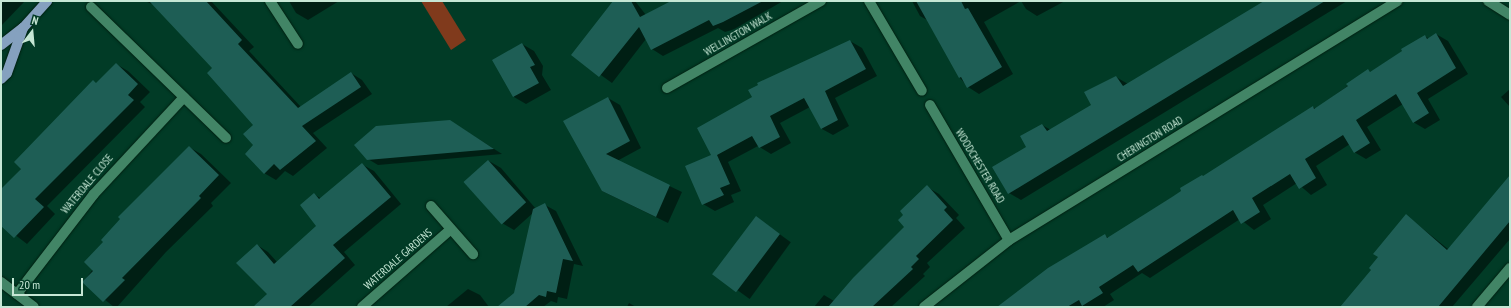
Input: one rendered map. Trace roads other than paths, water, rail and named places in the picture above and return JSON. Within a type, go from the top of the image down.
[{"type":"main road","points":[[1,45],[23,28],[47,1]]},
{"type":"main road","points":[[1,79],[7,73],[23,28]]},
{"type":"street","points":[[270,1],[298,44]]},
{"type":"street","name":"WELLINGTON WALK","points":[[667,88],[821,1]]},
{"type":"street","points":[[869,1],[922,91]]},
{"type":"street","name":"CHERINGTON ROAD","points":[[924,307],[1009,240],[1397,1]]},
{"type":"street","points":[[1488,1],[1510,15]]},
{"type":"street","points":[[91,7],[226,138]]},
{"type":"street","name":"WATERDALE CLOSE","points":[[17,294],[94,194],[184,97]]},
{"type":"street","name":"WOODCHESTER ROAD","points":[[930,105],[1009,240]]},
{"type":"street","name":"WATERDALE GARDENS","points":[[431,206],[473,254]]},
{"type":"street","name":"WATERDALE GARDENS","points":[[362,307],[451,230]]},
{"type":"street","points":[[1477,307],[1510,268]]},
{"type":"street","points":[[1,282],[34,307]]}]
